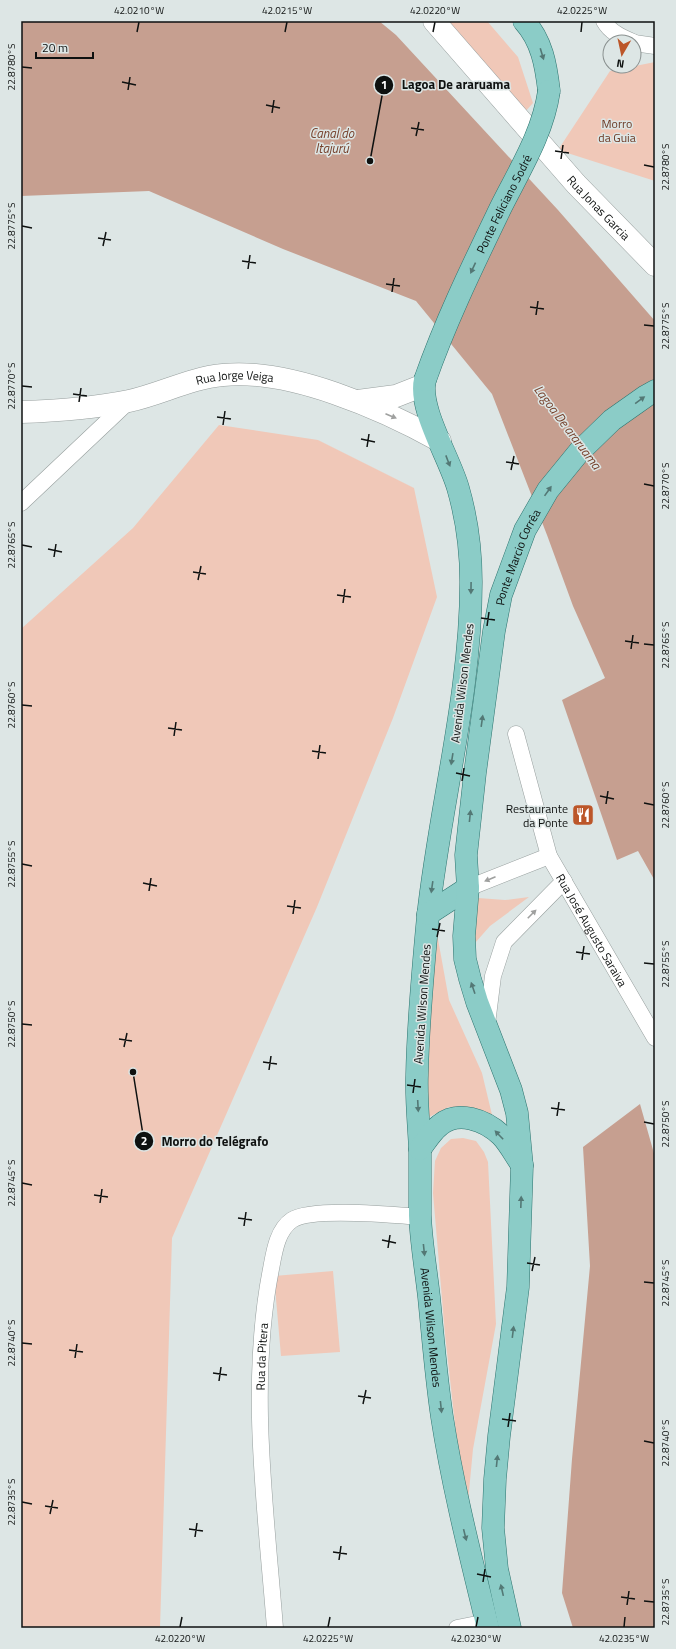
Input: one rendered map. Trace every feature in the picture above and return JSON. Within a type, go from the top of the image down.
[{"type":"main road","name":"Rua Jonas Garcia","points":[[434,21],[576,184],[655,265]]},
{"type":"main road","name":"Ponte Feliciano Sodré","points":[[425,382],[439,341],[538,133],[545,112],[549,91],[547,69],[542,51],[533,31],[524,21]]},
{"type":"main road","name":"Rua Jorge Veiga","points":[[21,412],[65,410],[130,400],[200,378],[244,374],[265,375],[319,389],[355,401],[409,423],[440,441]]},
{"type":"main road","points":[[355,401],[396,396],[425,382]]},
{"type":"main road","name":"Avenida Wilson Mendes","points":[[425,382],[425,400],[428,414],[458,487],[468,534],[471,579],[470,618],[459,714],[428,914],[416,1077],[420,1149],[420,1217],[442,1416],[461,1518],[487,1625]]},
{"type":"main road","name":"Ponte Marcio Corrêa","points":[[468,888],[466,855],[475,773],[494,631],[501,595],[525,530],[548,490],[579,452],[612,420],[655,391]]},
{"type":"main road","points":[[428,914],[468,888]]},
{"type":"main road","points":[[468,888],[464,936],[465,959],[470,980],[509,1083],[517,1113],[522,1166],[518,1287],[495,1479],[493,1528],[497,1569],[510,1628]]},
{"type":"main road","points":[[420,1149],[440,1125],[448,1120],[467,1118],[491,1127],[502,1136],[522,1166]]},
{"type":"street","points":[[604,21],[607,28],[616,34]]},
{"type":"street","points":[[642,44],[655,46]]},
{"type":"street","points":[[21,503],[130,400]]},
{"type":"street","name":"Rua José Augusto Saraiva","points":[[516,734],[549,856],[655,1038]]},
{"type":"street","points":[[468,888],[549,856]]},
{"type":"street","points":[[487,1024],[493,976],[504,942],[564,881]]},
{"type":"street","name":"Rua da Pitera","points":[[275,1628],[261,1435],[260,1388],[262,1335],[266,1292],[278,1240],[283,1229],[292,1220],[310,1214],[348,1213],[420,1217]]},
{"type":"street","points":[[457,1628],[487,1625]]},
{"type":"green space","points":[[445,21],[487,21],[518,57],[533,103],[524,113]]},
{"type":"green space","name":"Morro da Guia","points":[[655,62],[655,181],[558,150],[608,74],[642,74],[642,65]]},
{"type":"green space","points":[[219,425],[318,440],[414,488],[437,597],[393,718],[317,907],[172,1238],[160,1628],[21,1628],[21,629],[133,528]]},
{"type":"green space","points":[[529,897],[490,926],[475,943],[473,901],[478,898],[505,900]]},
{"type":"green space","points":[[436,928],[449,1000],[482,1073],[493,1119],[471,1109],[449,1107],[423,1120]]},
{"type":"green space","points":[[463,1138],[476,1141],[484,1152],[488,1162],[496,1324],[473,1449],[466,1523],[445,1334],[433,1193],[435,1161],[441,1148],[451,1139]]},
{"type":"green space","points":[[333,1271],[340,1352],[281,1356],[274,1276]]},
{"type":"water","name":"Canal do Itajurú","points":[[21,21],[379,21],[396,35],[558,210],[655,321],[655,881],[638,851],[617,860],[562,700],[605,678],[573,606],[492,394],[416,301],[283,249],[149,191],[21,196]]},
{"type":"water","points":[[640,1104],[655,1157],[655,1628],[573,1628],[562,1593],[572,1459],[590,1266],[583,1147]]},
{"type":"place","name":"Lagoa De araruama","points":[[370,161]]},
{"type":"place","name":"Restaurante da Ponte","points":[[583,815]]},
{"type":"place","name":"Morro do Telégrafo","points":[[133,1072]]}]
